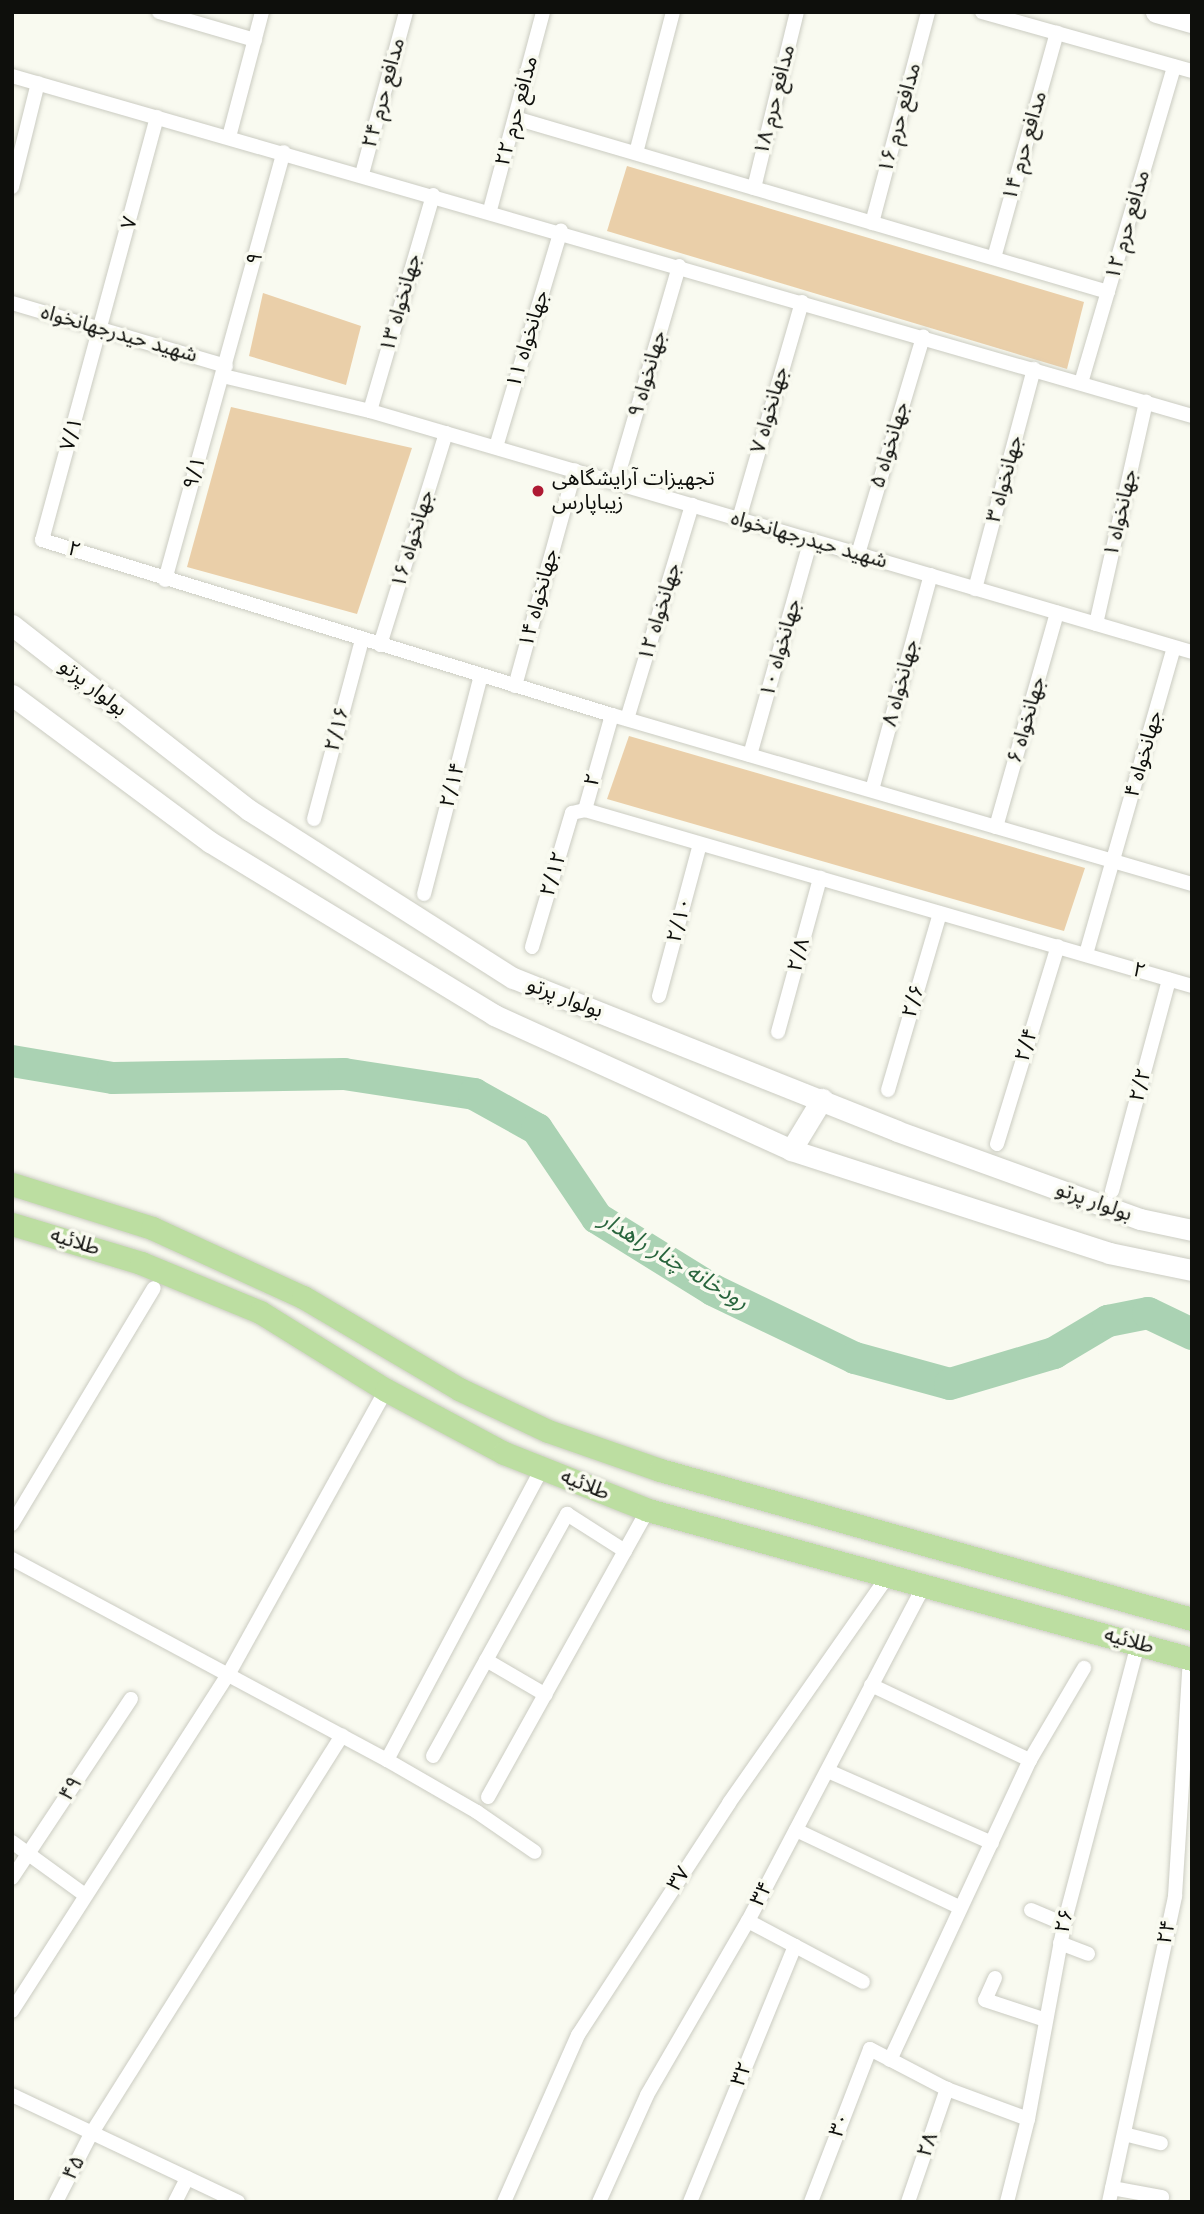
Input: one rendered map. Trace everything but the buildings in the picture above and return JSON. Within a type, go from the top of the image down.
[{"type":"main road","points":[[1156,12],[1192,22]]},
{"type":"main road","name":"بولوار پرتو","points":[[12,625],[249,810],[513,978],[1140,1219],[1192,1230]]},
{"type":"main road","name":"بولوار پرتو","points":[[12,695],[210,842],[494,1015],[792,1150],[1109,1253],[1192,1270]]},
{"type":"main road","points":[[792,1150],[822,1099]]},
{"type":"main road","name":"طلائیه","points":[[12,1184],[152,1228],[303,1297],[459,1389],[548,1431],[660,1471],[1192,1619]]},
{"type":"main road","name":"طلائیه","points":[[12,1224],[141,1263],[260,1312],[386,1390],[542,1468],[648,1510],[1191,1658]]},
{"type":"street","points":[[159,12],[255,40]]},
{"type":"street","points":[[229,137],[262,12]]},
{"type":"street","name":"مدافع حرم ۲۴","points":[[362,174],[406,12]]},
{"type":"street","name":"مدافع حرم ۲۲","points":[[490,210],[543,12]]},
{"type":"street","points":[[636,153],[673,12]]},
{"type":"street","name":"مدافع حرم ۱۸","points":[[754,188],[797,12]]},
{"type":"street","name":"مدافع حرم ۱۶","points":[[872,223],[928,12]]},
{"type":"street","points":[[982,12],[1192,71]]},
{"type":"street","name":"مدافع حرم ۱۴","points":[[994,258],[1057,33]]},
{"type":"street","name":"مدافع حرم ۱۲","points":[[1081,383],[1174,66]]},
{"type":"street","points":[[12,76],[490,210],[1192,415]]},
{"type":"street","points":[[12,187],[38,83]]},
{"type":"street","name":"۷","points":[[103,329],[157,117]]},
{"type":"street","points":[[515,118],[1108,292]]},
{"type":"street","name":"۹","points":[[224,371],[284,152]]},
{"type":"street","name":"جهانخواه ۱۳","points":[[370,411],[433,195]]},
{"type":"street","name":"جهانخواه ۱۱","points":[[496,447],[561,231]]},
{"type":"street","name":"جهانخواه ۹","points":[[616,482],[679,265]]},
{"type":"street","name":"جهانخواه ۷","points":[[739,519],[802,302]]},
{"type":"street","name":"شهید حیدرجهانخواه","points":[[12,303],[103,329],[224,371],[496,447],[1192,652]]},
{"type":"street","name":"۷/۱","points":[[42,540],[103,329]]},
{"type":"street","name":"جهانخواه ۵","points":[[858,554],[923,337]]},
{"type":"street","name":"جهانخواه ۳","points":[[975,589],[1034,369]]},
{"type":"street","name":"۹/۱","points":[[165,580],[224,371]]},
{"type":"street","name":"جهانخواه ۱","points":[[1096,624],[1146,402]]},
{"type":"street","name":"جهانخواه ۱۶","points":[[380,645],[446,433]]},
{"type":"street","name":"جهانخواه ۱۴","points":[[515,686],[575,470]]},
{"type":"street","name":"جهانخواه ۱۲","points":[[627,719],[692,505]]},
{"type":"street","name":"۲","points":[[42,540],[165,580],[612,715],[585,810],[1192,986]]},
{"type":"street","name":"جهانخواه ۱۰","points":[[750,755],[811,540]]},
{"type":"street","name":"جهانخواه ۸","points":[[872,790],[931,575]]},
{"type":"street","name":"جهانخواه ۶","points":[[996,827],[1057,613]]},
{"type":"street","name":"۲/۱۶","points":[[314,819],[362,640]]},
{"type":"street","name":"جهانخواه ۴","points":[[1086,954],[1174,647]]},
{"type":"street","name":"۲/۱۴","points":[[424,894],[481,675]]},
{"type":"street","points":[[612,715],[1192,884]]},
{"type":"street","name":"۲/۱۲","points":[[532,947],[572,813],[585,810]]},
{"type":"street","name":"۲/۱۰","points":[[659,996],[700,844]]},
{"type":"street","name":"۲/۸","points":[[778,1032],[820,878]]},
{"type":"street","name":"۲/۶","points":[[888,1090],[940,912]]},
{"type":"street","name":"۲/۴","points":[[997,1144],[1058,946]]},
{"type":"street","name":"۲/۲","points":[[1112,1191],[1169,980]]},
{"type":"street","points":[[12,1524],[154,1288]]},
{"type":"street","points":[[12,2011],[228,1675],[386,1390]]},
{"type":"street","points":[[387,1760],[542,1468]]},
{"type":"street","points":[[488,1797],[648,1510]]},
{"type":"street","points":[[433,1756],[568,1514],[625,1551]]},
{"type":"street","points":[[12,1559],[387,1760],[477,1812],[535,1852]]},
{"type":"street","name":"۳۷","points":[[504,2202],[585,2024],[729,1803],[888,1576]]},
{"type":"street","name":"۳۴","points":[[599,2202],[647,2095],[748,1921],[924,1586]]},
{"type":"street","name":"۲۶","points":[[1007,2202],[1028,2119],[1064,1924],[1138,1643]]},
{"type":"street","name":"۲۴","points":[[1111,2195],[1175,1896],[1191,1658]]},
{"type":"street","points":[[486,1660],[546,1695]]},
{"type":"street","points":[[1028,2119],[947,2089],[890,2060],[959,1907],[1030,1760],[1084,1668]]},
{"type":"street","points":[[871,1685],[1030,1760]]},
{"type":"street","name":"۴۹","points":[[12,1878],[131,1699]]},
{"type":"street","name":"۴۵","points":[[56,2202],[92,2134],[342,1735]]},
{"type":"street","points":[[828,1771],[992,1843]]},
{"type":"street","points":[[796,1830],[959,1907]]},
{"type":"street","points":[[12,1842],[85,1895]]},
{"type":"street","points":[[1031,1910],[1064,1924]]},
{"type":"street","points":[[748,1921],[863,1982]]},
{"type":"street","points":[[1060,1943],[1088,1954]]},
{"type":"street","name":"۳۲","points":[[690,2202],[795,1945]]},
{"type":"street","points":[[995,1978],[985,2000],[1046,2020]]},
{"type":"street","name":"۳۰","points":[[811,2202],[870,2049],[890,2060]]},
{"type":"street","name":"۲۸","points":[[908,2202],[947,2089]]},
{"type":"street","points":[[12,2095],[238,2202]]},
{"type":"street","points":[[1124,2134],[1161,2143]]},
{"type":"street","points":[[175,2202],[187,2178]]},
{"type":"street","points":[[1111,2195],[1161,2197]]},
{"type":"shaded area","points":[[627,166],[1084,302],[1067,369],[607,231]]},
{"type":"shaded area","points":[[263,293],[361,326],[346,385],[249,356]]},
{"type":"shaded area","points":[[231,407],[412,448],[357,614],[187,567]]},
{"type":"shaded area","points":[[629,736],[1085,868],[1064,931],[607,799]]},
{"type":"waterway","name":"رودخانه چنار راهدار","points":[[12,1061],[113,1078],[344,1074],[474,1094],[537,1129],[597,1218],[713,1290],[855,1358],[950,1384],[1054,1353],[1108,1321],[1148,1313],[1192,1334]]},
{"type":"place","name":"تجهیزات آرایشگاهی زیباپارس","points":[[538,491]]}]
